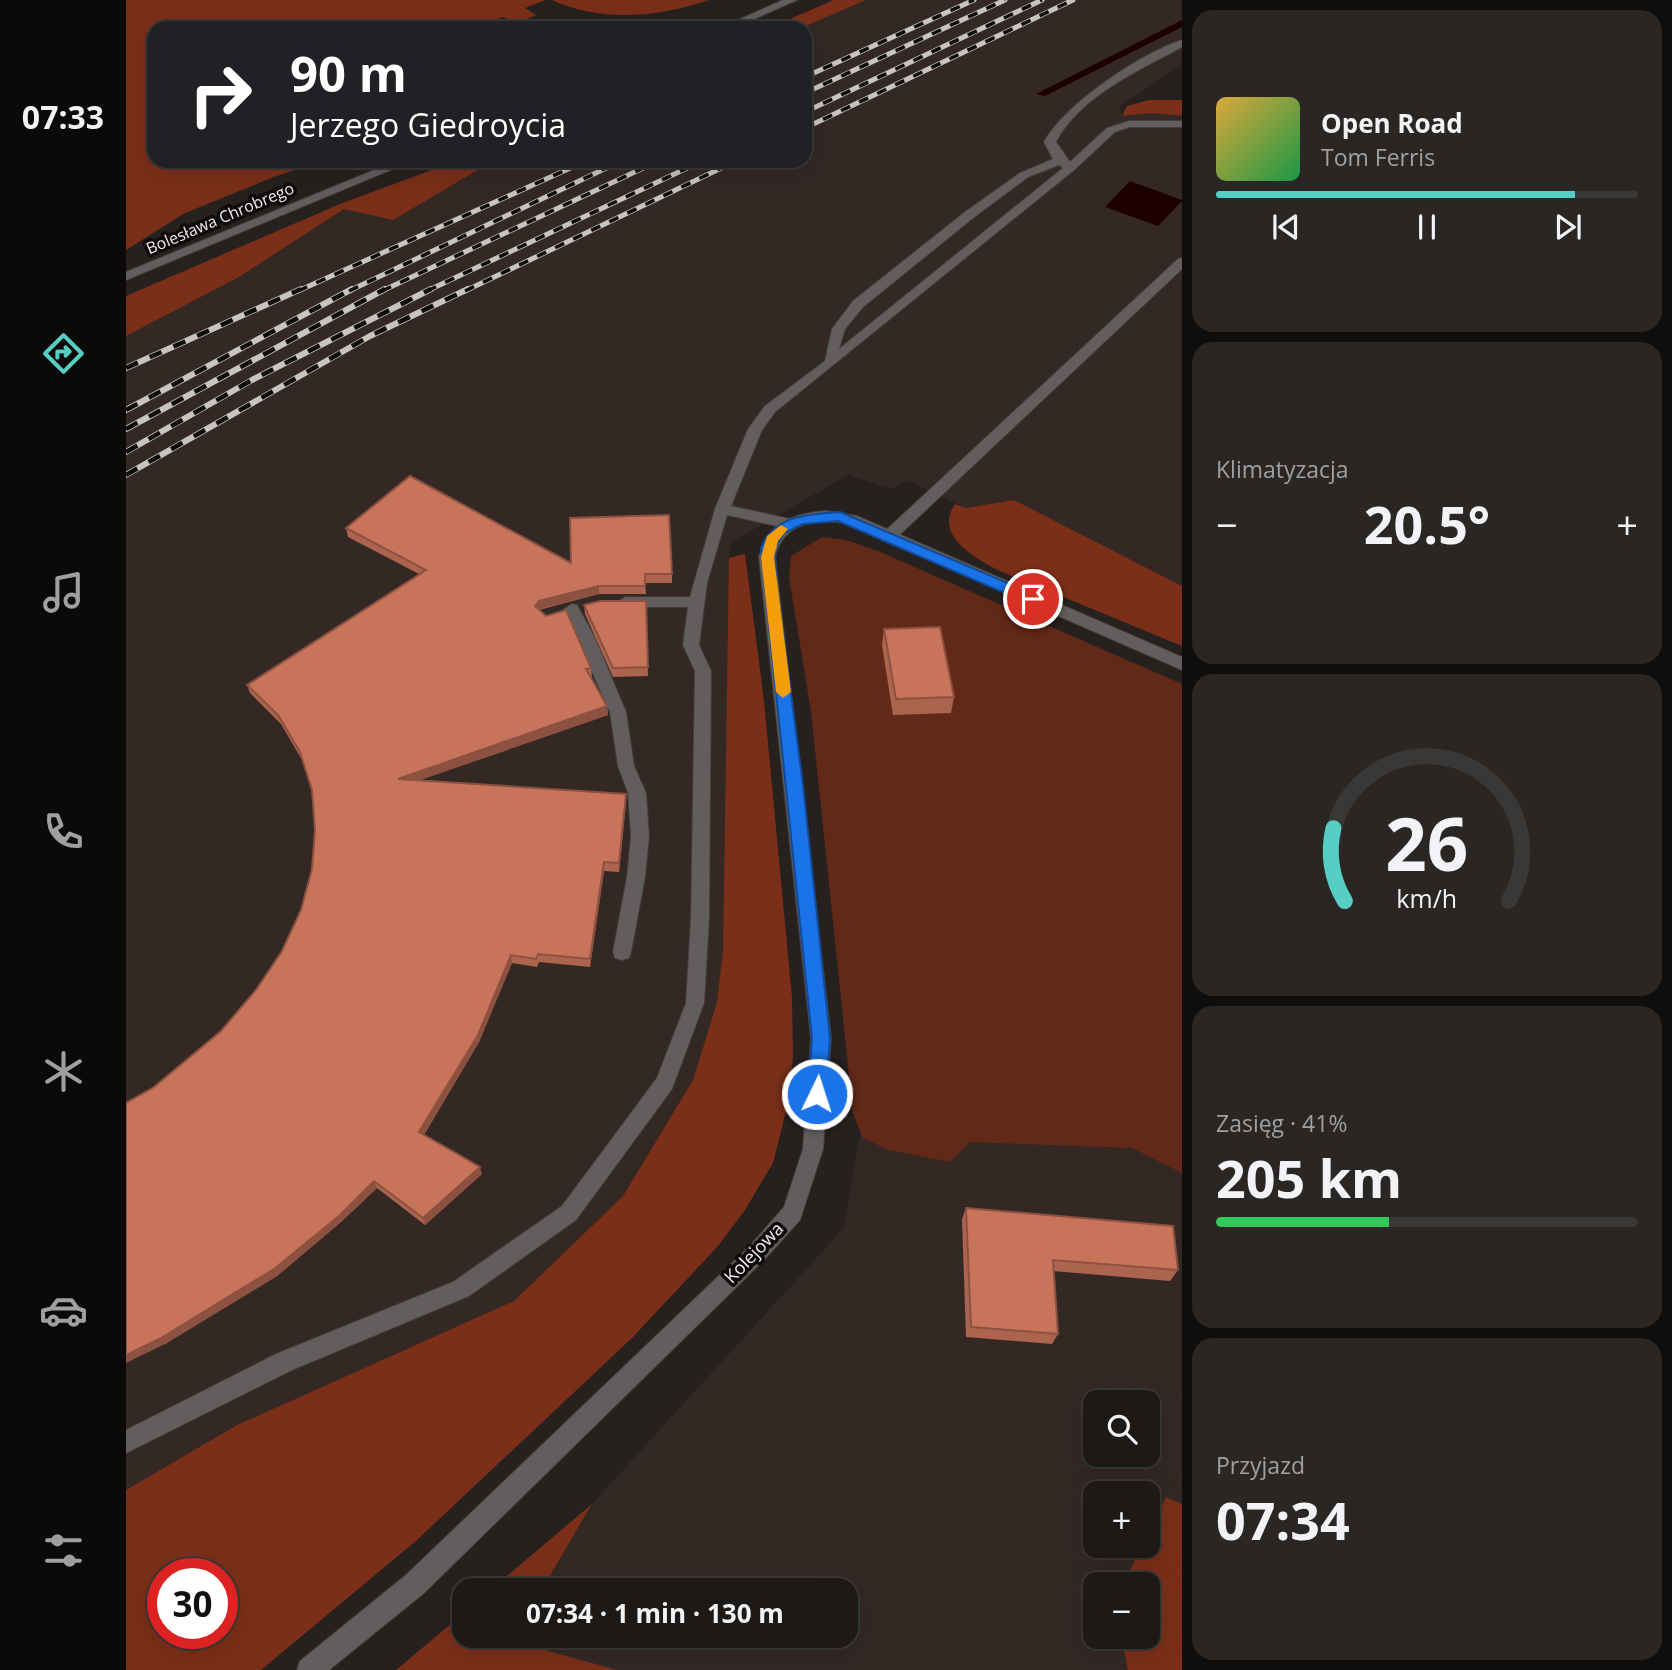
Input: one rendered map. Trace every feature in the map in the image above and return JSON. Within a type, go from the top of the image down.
[{"type":"street","points":[[742,21],[792,0]]},
{"type":"street","points":[[1065,164],[1050,142],[1058,126],[1119,79],[1182,43]]},
{"type":"street","points":[[126,1443],[284,1362],[461,1289],[569,1213],[666,1083],[695,1003],[700,919],[703,671],[691,645],[699,583],[722,509],[755,429],[770,409],[1065,164],[1111,130],[1129,124],[1182,124]]},
{"type":"street","points":[[831,360],[832,339],[843,319],[858,304],[969,215],[1024,175],[1065,164]]},
{"type":"street","name":"Bolesława Chrobrego","points":[[126,276],[390,168]]},
{"type":"street","points":[[888,537],[1182,262]]},
{"type":"street","points":[[722,509],[790,524],[814,517],[840,516],[1182,664]]},
{"type":"street","name":"Kolejowa","points":[[309,1670],[415,1584],[757,1253],[793,1213],[813,1149],[821,1038],[795,785],[769,580],[768,548],[772,539],[790,524]]},
{"type":"street","points":[[613,602],[696,602]]},
{"type":"street","points":[[590,604],[565,611],[587,638],[618,712],[626,766],[637,793],[639,835],[636,877],[622,952]]},
{"type":"shaded area","points":[[126,0],[546,0],[525,8],[536,15],[523,21],[510,21],[503,17],[493,21],[147,21],[147,168],[300,168],[185,213],[126,250]]},
{"type":"shaded area","points":[[552,0],[709,0],[651,14],[610,15]]},
{"type":"shaded area","points":[[834,0],[866,0],[812,23],[812,21],[785,21]]},
{"type":"shaded area","points":[[866,0],[1182,0],[1182,64],[1119,107],[1123,116],[1152,113],[1182,116],[1182,586],[1014,500],[966,508],[907,480],[892,489],[848,475],[730,543],[723,950],[717,1002],[693,1080],[623,1196],[514,1301],[237,1425],[126,1490],[126,336],[239,277],[344,209],[470,168],[812,168],[812,23]]},
{"type":"shaded area","points":[[1149,100],[1182,100],[1182,116],[1152,113],[1122,116],[1127,106]]},
{"type":"shaded area","points":[[437,168],[481,168],[393,220],[344,209],[239,277],[126,336],[126,296],[340,204]]},
{"type":"shaded area","points":[[1130,181],[1182,201],[1158,226],[1105,207]]},
{"type":"shaded area","points":[[1014,500],[1182,586],[1182,646],[1000,571],[969,553],[953,536],[949,526],[955,504],[966,508]]},
{"type":"shaded area","points":[[822,537],[846,540],[878,551],[1182,684],[1182,1173],[1132,1148],[970,1142],[950,1162],[889,1150],[863,1138],[853,1113],[811,712],[789,577],[791,556]]},
{"type":"shaded area","points":[[745,554],[764,701],[792,998],[793,1056],[790,1095],[773,1163],[745,1210],[718,1246],[633,1337],[417,1540],[261,1670],[126,1670],[126,1490],[237,1425],[514,1301],[623,1196],[693,1080],[717,1002],[723,950],[729,558]]},
{"type":"shaded area","points":[[1182,728],[1182,1670],[496,1670],[508,1648],[858,1648],[858,1578],[549,1578],[592,1504],[844,1228],[867,1092]]},
{"type":"shaded area","points":[[1166,1497],[1182,1504],[1182,1670],[1128,1670],[1124,1649],[1160,1649],[1160,1572],[1130,1572],[1136,1558],[1160,1558],[1160,1509]]},
{"type":"shaded area","points":[[592,1504],[549,1578],[504,1578]]},
{"type":"shaded area","points":[[452,1623],[452,1648],[538,1648],[617,1670],[396,1670]]},
{"type":"building","points":[[410,476],[571,563],[570,518],[669,515],[672,574],[645,574],[645,586],[599,586],[539,601],[535,606],[546,616],[566,610],[591,668],[586,669],[607,706],[398,779],[626,794],[619,863],[604,862],[590,959],[538,954],[536,959],[511,955],[478,1035],[419,1132],[480,1167],[423,1218],[374,1181],[339,1216],[274,1269],[161,1338],[126,1355],[126,1103],[154,1087],[221,1031],[256,990],[282,951],[301,910],[312,869],[315,830],[312,790],[300,752],[278,715],[247,685],[426,570],[346,528]]},
{"type":"building","points":[[600,601],[646,601],[648,667],[613,668],[584,605]]},
{"type":"building","points":[[940,627],[954,697],[896,699],[884,629]]},
{"type":"building","points":[[966,1208],[1173,1226],[1178,1270],[1053,1260],[1058,1334],[971,1327]]},
{"type":"waterway","points":[[1041,94],[1182,23]]},
{"type":"railway","points":[[812,74],[974,0]]},
{"type":"railway","points":[[812,90],[1005,0]]},
{"type":"railway","points":[[812,109],[1042,0]]},
{"type":"railway","points":[[812,125],[1073,0]]},
{"type":"railway","points":[[298,291],[570,168]]},
{"type":"railway","points":[[349,291],[606,168]]},
{"type":"railway","points":[[382,291],[643,168]]},
{"type":"railway","points":[[428,291],[687,168]]},
{"type":"railway","points":[[465,291],[721,168]]},
{"type":"railway","points":[[126,368],[301,289]]},
{"type":"railway","points":[[126,410],[352,289]]},
{"type":"railway","points":[[126,429],[385,289]]},
{"type":"railway","points":[[126,475],[370,336],[468,289]]},
{"type":"railway","points":[[126,452],[252,380],[428,291]]},
{"type":"slow traffic","points":[[781,529],[772,539],[767,557],[783,692]]},
{"type":"route","points":[[817,1094],[821,1038],[795,785],[769,580],[768,548],[779,530],[790,524],[814,517],[840,516],[1033,599]]}]
